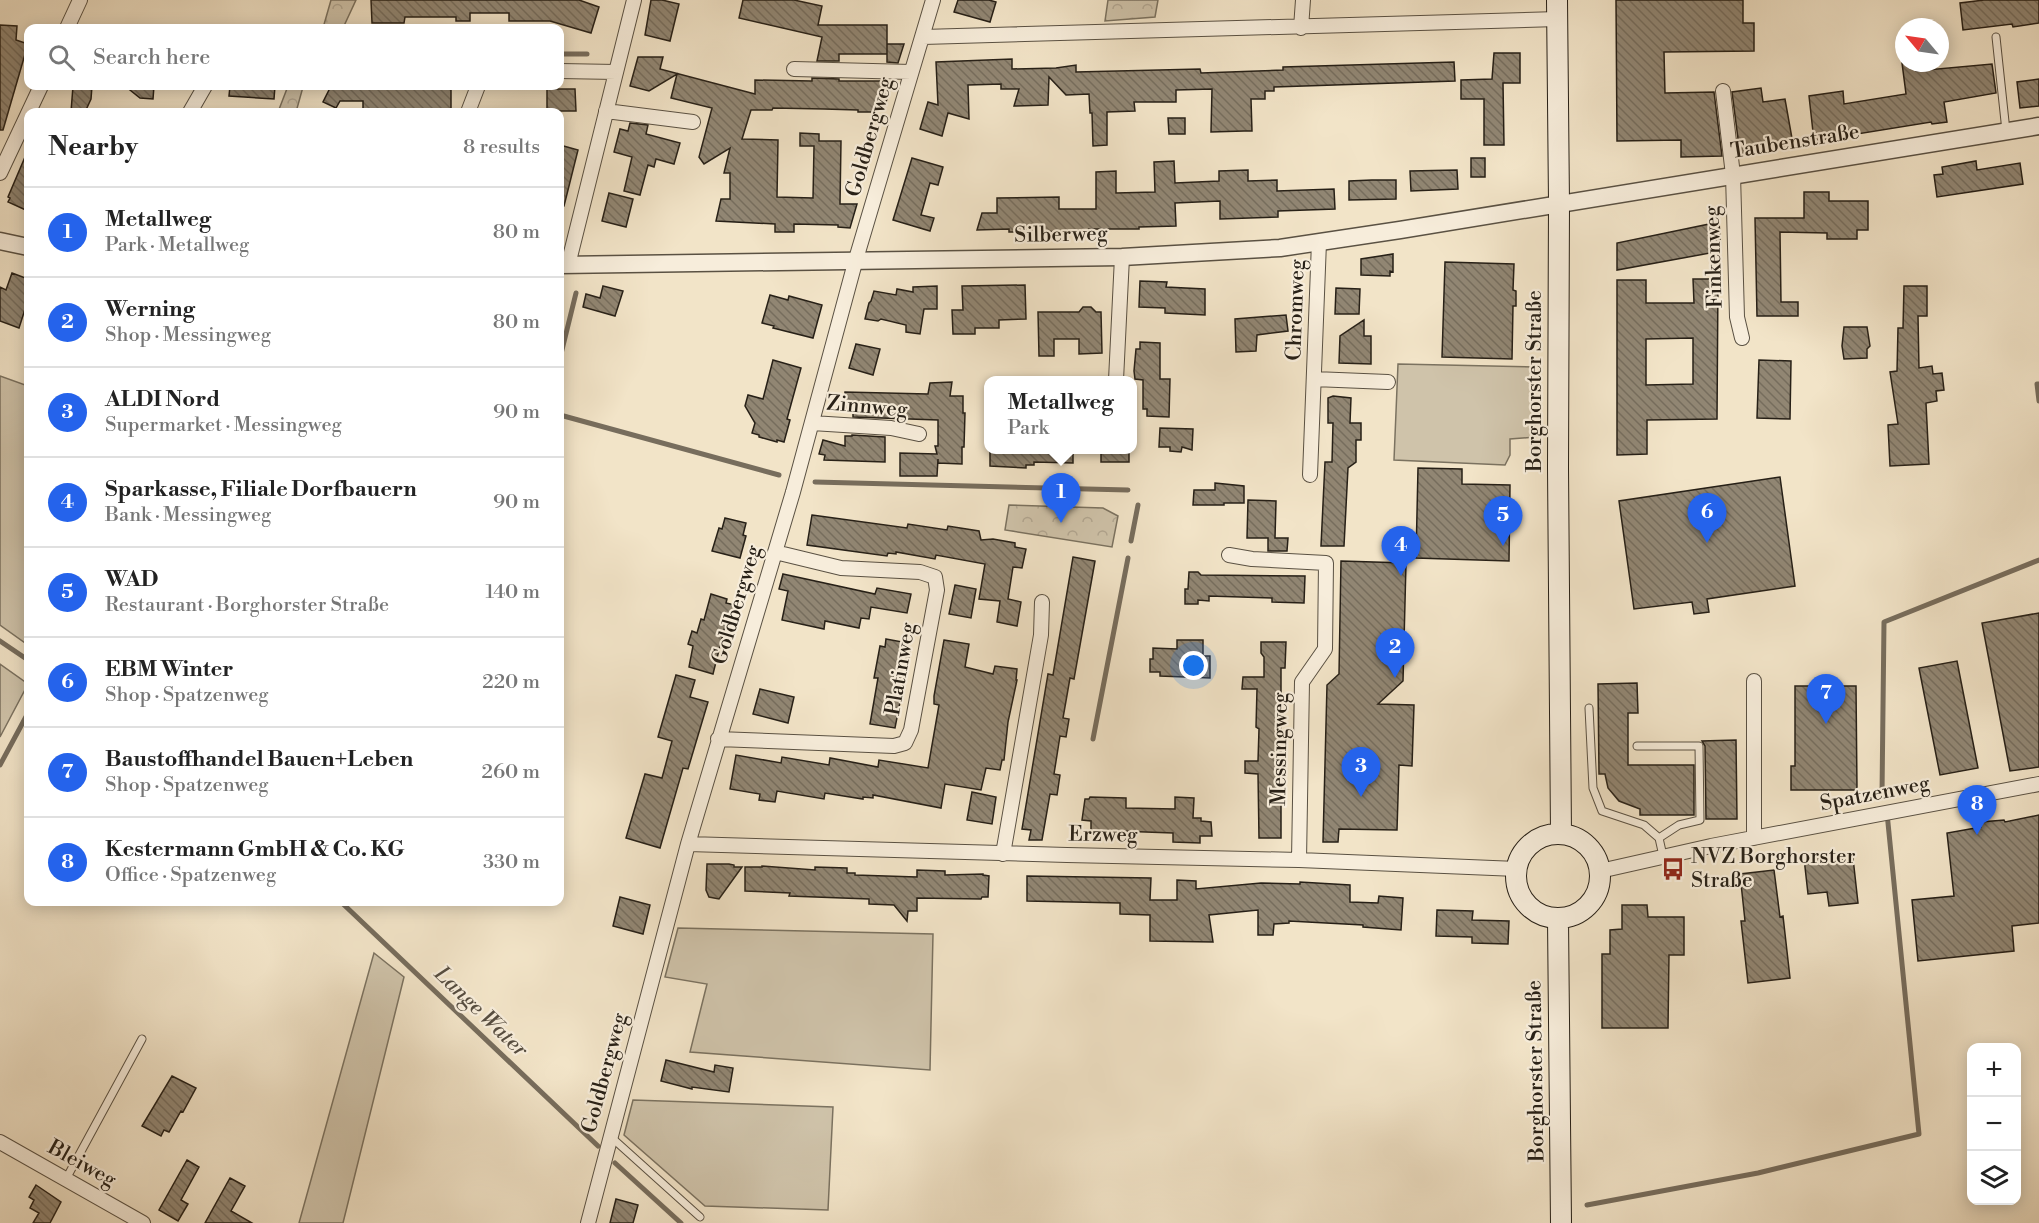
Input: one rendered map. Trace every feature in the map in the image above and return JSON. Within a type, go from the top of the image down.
[{"type":"main road","name":"Borghorster Straße","points":[[1557,10],[1561,834]]},
{"type":"main road","points":[[1561,834],[1575,837],[1587,845],[1596,857],[1600,871],[1597,891],[1586,908],[1575,915],[1557,919],[1537,913],[1527,904],[1520,894],[1516,881],[1521,857],[1533,844],[1548,835],[1561,834]]},
{"type":"main road","name":"Borghorster Straße","points":[[1557,919],[1561,1223]]},
{"type":"street","points":[[69,24],[80,0]]},
{"type":"street","points":[[564,265],[634,0]]},
{"type":"street","name":"Goldbergweg","points":[[588,1223],[688,844],[775,552],[856,259],[933,0]]},
{"type":"street","points":[[1301,28],[1303,0]]},
{"type":"street","points":[[922,37],[1301,28],[1557,10]]},
{"type":"street","points":[[794,69],[911,72]]},
{"type":"street","points":[[564,71],[616,72]]},
{"type":"street","points":[[31,108],[39,90]]},
{"type":"street","points":[[192,108],[203,90]]},
{"type":"street","points":[[470,108],[476,90]]},
{"type":"street","name":"Finkenweg","points":[[1723,91],[1733,175],[1737,317],[1742,338]]},
{"type":"street","points":[[606,111],[693,122]]},
{"type":"street","points":[[0,173],[24,122]]},
{"type":"street","name":"Taubenstraße","points":[[1559,203],[2039,126]]},
{"type":"street","name":"Silberweg","points":[[564,265],[856,259],[1122,257],[1280,248],[1559,203]]},
{"type":"street","points":[[0,241],[24,246]]},
{"type":"street","name":"Chromweg","points":[[1310,475],[1319,242]]},
{"type":"street","points":[[1116,376],[1122,257]]},
{"type":"street","name":"Chromweg","points":[[1314,379],[1388,381]]},
{"type":"street","name":"Zinnweg","points":[[812,423],[891,428],[919,434]]},
{"type":"street","name":"Platinweg","points":[[718,739],[894,746],[905,743],[912,730],[937,590],[934,577],[920,572],[841,568],[775,552]]},
{"type":"street","name":"Messingweg","points":[[1229,555],[1252,559],[1326,563],[1325,649],[1302,682],[1299,860]]},
{"type":"street","points":[[1003,854],[1041,635],[1042,602]]},
{"type":"street","points":[[1754,681],[1754,838]]},
{"type":"street","name":"Spatzenweg","points":[[1600,871],[1663,856],[2039,784]]},
{"type":"street","name":"Erzweg","points":[[688,844],[1299,860],[1517,869]]},
{"type":"street","name":"Bleiweg","points":[[0,1142],[143,1223]]},
{"type":"lane","points":[[1996,37],[2006,131]]},
{"type":"lane","points":[[1589,708],[1593,788],[1602,811],[1616,818],[1644,825],[1659,838],[1663,856]]},
{"type":"lane","points":[[1637,746],[1699,746],[1700,820],[1679,825],[1659,838]]},
{"type":"lane","points":[[66,1179],[142,1039]]},
{"type":"lane","points":[[610,1136],[700,1217]]},
{"type":"green space","points":[[331,0],[356,0],[345,24],[324,24]]},
{"type":"green space","points":[[1108,0],[1158,0],[1155,17],[1105,21]]},
{"type":"green space","points":[[286,90],[302,90],[297,108],[280,108]]},
{"type":"green space","points":[[1398,364],[1534,367],[1535,437],[1510,439],[1510,455],[1505,465],[1394,460]]},
{"type":"green space","points":[[0,376],[24,385],[24,642],[0,625]]},
{"type":"green space","points":[[1009,505],[1103,508],[1118,516],[1112,547],[1005,530]]},
{"type":"green space","points":[[0,664],[24,681],[24,692],[0,737]]},
{"type":"green space","points":[[678,928],[933,934],[930,1070],[690,1052],[707,984],[665,977]]},
{"type":"green space","points":[[374,953],[404,977],[343,1223],[299,1223]]},
{"type":"green space","points":[[633,1100],[833,1107],[828,1210],[705,1206],[624,1135]]},
{"type":"building","points":[[371,0],[579,0],[599,7],[591,33],[550,21],[509,21],[509,13],[470,13],[470,21],[456,21],[456,17],[405,17],[404,23],[372,23]]},
{"type":"building","points":[[651,0],[679,4],[670,41],[645,35]]},
{"type":"building","points":[[743,0],[794,0],[822,6],[818,25],[887,25],[887,44],[904,44],[898,63],[887,62],[887,54],[839,54],[839,61],[817,61],[822,37],[739,18]]},
{"type":"building","points":[[958,0],[996,2],[990,22],[954,12]]},
{"type":"building","points":[[1616,0],[1743,0],[1743,23],[1754,23],[1754,51],[1664,52],[1665,93],[1714,92],[1722,156],[1681,157],[1681,140],[1617,141]]},
{"type":"building","points":[[1984,0],[2039,0],[2039,23],[1963,30],[1960,3]]},
{"type":"building","points":[[0,25],[17,26],[16,40],[24,43],[24,58],[3,130],[0,130]]},
{"type":"building","points":[[1494,53],[1520,53],[1520,83],[1503,83],[1504,145],[1484,145],[1484,99],[1461,99],[1461,80],[1492,79]]},
{"type":"building","points":[[638,57],[663,57],[660,69],[755,94],[755,80],[812,81],[812,78],[839,79],[839,81],[893,81],[885,105],[877,104],[876,112],[773,108],[772,110],[751,110],[742,139],[778,140],[777,197],[813,198],[814,146],[800,146],[800,133],[819,134],[819,141],[841,141],[840,204],[857,204],[850,228],[838,227],[838,225],[794,224],[794,232],[775,232],[775,224],[716,221],[721,199],[730,199],[730,173],[724,173],[730,148],[704,164],[699,157],[712,108],[671,98],[677,74],[649,91],[630,86]]},
{"type":"building","points":[[1012,59],[1012,69],[1076,65],[1076,72],[1200,69],[1201,73],[1283,70],[1283,67],[1454,62],[1455,81],[1274,87],[1274,91],[1265,91],[1265,99],[1251,99],[1252,131],[1211,132],[1212,89],[1176,90],[1176,102],[1134,102],[1135,111],[1107,112],[1107,145],[1093,146],[1089,94],[1066,95],[1049,77],[1048,105],[1014,106],[1019,89],[1001,89],[1001,84],[968,85],[969,119],[948,113],[942,136],[920,129],[928,102],[938,105],[936,62]]},
{"type":"building","points":[[1992,64],[1996,93],[1944,102],[1947,122],[1932,124],[1931,122],[1814,141],[1809,96],[1843,91],[1844,104],[1906,94],[1903,72],[1949,72],[1949,68]]},
{"type":"building","points":[[2039,79],[2039,106],[2020,108],[2017,82]]},
{"type":"building","points":[[1761,88],[1763,102],[1785,99],[1793,144],[1740,154],[1732,92]]},
{"type":"building","points":[[575,89],[576,111],[547,108],[547,90]]},
{"type":"building","points":[[73,90],[92,90],[87,108],[71,108]]},
{"type":"building","points":[[130,90],[154,90],[153,99],[140,98]]},
{"type":"building","points":[[230,90],[275,90],[274,99],[229,96]]},
{"type":"building","points":[[329,90],[451,90],[451,108],[363,108],[363,101],[340,101],[336,108],[323,102]]},
{"type":"building","points":[[1168,118],[1185,118],[1185,134],[1169,134]]},
{"type":"building","points":[[630,123],[648,125],[646,134],[680,143],[674,164],[656,159],[654,167],[648,165],[640,195],[624,191],[632,157],[614,152],[620,129],[628,131]]},
{"type":"building","points":[[564,146],[578,150],[564,206]]},
{"type":"building","points":[[912,158],[943,167],[938,185],[930,183],[921,215],[934,218],[930,231],[893,220]]},
{"type":"building","points":[[1471,158],[1485,158],[1485,177],[1471,177]]},
{"type":"building","points":[[24,159],[24,209],[8,202],[10,198],[8,197]]},
{"type":"building","points":[[1174,161],[1175,183],[1219,181],[1219,171],[1248,170],[1248,181],[1277,180],[1277,191],[1334,189],[1335,209],[1278,211],[1278,217],[1220,219],[1220,201],[1175,203],[1176,226],[1089,229],[1089,231],[977,230],[982,213],[997,213],[997,198],[1059,197],[1059,209],[1096,209],[1096,172],[1116,171],[1116,193],[1155,192],[1154,162]]},
{"type":"building","points":[[1976,161],[1977,170],[2020,163],[2023,184],[1937,197],[1934,175],[1943,174],[1942,167]]},
{"type":"building","points":[[1457,170],[1458,189],[1411,191],[1410,171]]},
{"type":"building","points":[[1396,180],[1396,199],[1349,200],[1349,181]]},
{"type":"building","points":[[1804,192],[1829,192],[1829,201],[1868,201],[1868,230],[1857,230],[1857,239],[1827,239],[1827,233],[1780,232],[1781,302],[1798,302],[1798,316],[1757,316],[1755,218],[1804,218]]},
{"type":"building","points":[[609,193],[633,199],[626,227],[602,221]]},
{"type":"building","points":[[1719,222],[1721,251],[1617,270],[1617,243]]},
{"type":"building","points":[[1393,254],[1393,272],[1390,271],[1390,276],[1361,275],[1361,259]]},
{"type":"building","points":[[1445,262],[1514,264],[1513,290],[1516,291],[1516,306],[1513,306],[1512,359],[1442,357]]},
{"type":"building","points":[[12,273],[24,278],[24,312],[19,328],[0,321],[0,287],[6,290]]},
{"type":"building","points":[[1693,279],[1718,279],[1717,419],[1647,420],[1647,454],[1617,455],[1617,280],[1646,280],[1646,303],[1694,303]],"holes":[[[1693,338],[1693,384],[1646,385],[1646,339]]]},
{"type":"building","points":[[1140,281],[1167,282],[1166,287],[1205,289],[1205,315],[1165,313],[1165,308],[1139,307]]},
{"type":"building","points":[[1025,285],[1026,319],[999,320],[999,328],[975,328],[975,334],[953,334],[952,310],[963,310],[962,286]]},
{"type":"building","points":[[603,286],[623,291],[615,316],[583,307],[586,294],[600,298]]},
{"type":"building","points":[[937,286],[937,309],[924,309],[920,334],[906,332],[906,325],[881,319],[878,321],[865,319],[874,291],[896,295],[897,289],[913,292],[913,287]]},
{"type":"building","points":[[1904,286],[1927,286],[1927,316],[1918,316],[1919,368],[1932,366],[1933,374],[1942,373],[1944,390],[1936,391],[1937,401],[1926,403],[1929,464],[1890,466],[1888,425],[1898,424],[1890,372],[1897,371],[1898,328],[1903,328]]},
{"type":"building","points":[[1336,288],[1360,289],[1359,314],[1335,314]]},
{"type":"building","points":[[770,295],[788,300],[789,296],[822,305],[813,338],[762,323]]},
{"type":"building","points":[[1083,307],[1091,307],[1096,312],[1101,312],[1102,353],[1079,354],[1079,339],[1054,339],[1054,356],[1039,356],[1038,312],[1079,312]]},
{"type":"building","points":[[1286,315],[1288,331],[1257,335],[1256,351],[1236,352],[1235,319]]},
{"type":"building","points":[[1364,320],[1364,336],[1371,336],[1371,364],[1339,363],[1340,336]]},
{"type":"building","points":[[1844,327],[1867,327],[1870,346],[1867,349],[1867,358],[1844,359],[1842,346]]},
{"type":"building","points":[[1140,342],[1160,343],[1160,379],[1170,379],[1169,417],[1147,416],[1147,409],[1143,409],[1143,380],[1137,379],[1134,371],[1136,349],[1140,349]]},
{"type":"building","points":[[856,344],[880,349],[873,375],[849,368]]},
{"type":"building","points":[[773,360],[801,368],[787,419],[790,420],[784,442],[759,437],[752,433],[755,423],[745,406],[748,395],[763,399]]},
{"type":"building","points":[[1759,360],[1791,361],[1790,419],[1757,418]]},
{"type":"building","points":[[952,382],[950,396],[963,396],[963,413],[965,413],[962,464],[938,463],[938,459],[937,476],[900,476],[900,453],[937,454],[935,446],[938,446],[938,420],[853,417],[853,411],[844,411],[845,392],[928,394],[930,383]]},
{"type":"building","points":[[1333,396],[1351,398],[1350,423],[1361,423],[1361,440],[1356,440],[1356,462],[1348,468],[1344,546],[1321,546],[1325,462],[1332,462],[1333,423],[1328,423],[1328,398]]},
{"type":"building","points":[[1160,428],[1193,429],[1192,450],[1182,447],[1181,452],[1170,451],[1170,447],[1159,447]]},
{"type":"building","points":[[845,436],[885,437],[885,462],[824,460],[825,455],[819,454],[823,440],[845,446]]},
{"type":"building","points":[[990,454],[1073,454],[1073,463],[1034,462],[1034,465],[1026,465],[1026,468],[990,466]]},
{"type":"building","points":[[1101,454],[1129,454],[1129,462],[1101,462]]},
{"type":"building","points":[[1418,468],[1462,469],[1462,484],[1510,485],[1509,561],[1416,558]]},
{"type":"building","points":[[1780,477],[1795,586],[1707,599],[1709,612],[1694,614],[1692,602],[1634,609],[1619,501]]},
{"type":"building","points":[[1215,483],[1244,486],[1244,503],[1193,505],[1194,490],[1215,490]]},
{"type":"building","points":[[1248,500],[1276,501],[1275,538],[1288,538],[1287,551],[1268,551],[1268,538],[1247,538]]},
{"type":"building","points":[[812,515],[907,528],[908,524],[947,530],[948,526],[979,531],[981,540],[993,539],[1015,543],[1015,547],[1026,549],[1022,568],[1013,567],[1008,599],[1021,602],[1017,626],[997,622],[1000,601],[979,599],[985,564],[936,555],[935,559],[896,552],[896,554],[888,553],[887,556],[807,545]]},
{"type":"building","points":[[725,518],[746,523],[743,535],[746,536],[740,558],[712,551],[719,528],[722,529]]},
{"type":"building","points":[[1073,557],[1095,561],[1074,679],[1070,678],[1063,718],[1069,719],[1066,737],[1060,736],[1054,774],[1060,775],[1057,795],[1050,794],[1042,840],[1029,840],[1031,830],[1022,829],[1048,674],[1053,675]]},
{"type":"building","points":[[1341,561],[1406,563],[1403,681],[1378,704],[1414,705],[1412,766],[1399,765],[1397,830],[1339,829],[1338,842],[1323,842],[1327,685],[1339,674]]},
{"type":"building","points":[[1189,572],[1198,572],[1201,575],[1305,576],[1304,603],[1272,602],[1272,598],[1209,596],[1209,601],[1198,600],[1198,604],[1185,604],[1185,589],[1188,589]]},
{"type":"building","points":[[783,574],[875,594],[877,588],[911,594],[907,613],[871,607],[869,619],[861,618],[859,628],[825,621],[824,629],[782,620],[788,591],[779,589]]},
{"type":"building","points":[[955,585],[976,589],[971,618],[949,614]]},
{"type":"building","points":[[711,594],[727,599],[726,603],[735,605],[729,628],[725,626],[713,674],[689,667],[693,646],[688,644],[692,631],[697,633],[701,619],[704,620]]},
{"type":"building","points":[[2039,613],[2039,767],[2010,771],[1982,623]]},
{"type":"building","points":[[886,639],[908,643],[907,650],[910,651],[895,728],[870,724],[878,678],[874,678],[880,646],[885,647]]},
{"type":"building","points":[[944,640],[969,644],[965,667],[993,674],[995,666],[1017,669],[1004,760],[1002,760],[1000,770],[986,768],[981,790],[945,784],[941,808],[873,795],[873,798],[863,797],[863,799],[825,793],[824,799],[777,791],[775,802],[759,800],[760,794],[730,789],[736,755],[781,763],[782,757],[829,765],[830,758],[878,767],[879,760],[928,768],[939,705],[934,704],[934,696]]},
{"type":"building","points":[[1177,640],[1203,640],[1203,656],[1210,656],[1210,678],[1160,676],[1160,672],[1150,672],[1153,648],[1177,649]]},
{"type":"building","points":[[1261,642],[1286,642],[1285,668],[1281,668],[1281,703],[1283,706],[1281,709],[1281,838],[1259,838],[1258,774],[1245,773],[1245,761],[1258,761],[1259,729],[1256,727],[1257,689],[1242,689],[1243,677],[1264,677]]},
{"type":"building","points":[[1957,661],[1978,768],[1940,775],[1919,668]]},
{"type":"building","points":[[676,675],[695,680],[690,697],[708,702],[688,769],[683,768],[660,848],[626,838],[645,774],[662,778],[672,741],[658,737]]},
{"type":"building","points":[[1637,683],[1638,713],[1628,713],[1628,765],[1694,765],[1694,815],[1640,815],[1640,809],[1619,801],[1608,788],[1605,774],[1599,774],[1598,684]]},
{"type":"building","points":[[1795,686],[1856,686],[1857,790],[1791,790],[1791,766],[1795,766]]},
{"type":"building","points":[[760,689],[794,697],[788,723],[753,714]]},
{"type":"building","points":[[1736,740],[1737,819],[1706,819],[1705,746],[1702,741]]},
{"type":"building","points":[[972,792],[996,797],[992,824],[967,820]]},
{"type":"building","points":[[1090,797],[1126,798],[1126,808],[1175,809],[1175,797],[1194,798],[1193,818],[1211,822],[1212,836],[1200,836],[1200,843],[1173,842],[1173,833],[1091,830],[1091,821],[1082,820],[1085,799]]},
{"type":"building","points":[[2039,815],[2039,923],[2012,926],[2014,951],[1918,961],[1912,900],[1954,896],[1947,833],[1981,827],[1981,822],[2004,820],[2005,822]]},
{"type":"building","points":[[1824,856],[1824,861],[1853,858],[1858,903],[1829,906],[1827,892],[1808,894],[1804,858]]},
{"type":"building","points":[[707,864],[729,864],[742,867],[719,899],[709,897],[706,890]]},
{"type":"building","points":[[745,867],[815,870],[815,867],[847,868],[847,873],[855,873],[855,875],[917,877],[917,870],[945,871],[945,875],[983,874],[989,876],[988,897],[981,899],[917,898],[917,911],[908,911],[907,921],[894,905],[869,904],[869,899],[789,896],[790,893],[745,891]]},
{"type":"building","points":[[1774,870],[1780,917],[1783,916],[1790,978],[1748,983],[1741,921],[1745,921],[1740,874]]},
{"type":"building","points":[[1027,876],[1151,878],[1150,900],[1177,900],[1177,880],[1196,881],[1196,889],[1261,883],[1300,884],[1300,882],[1350,885],[1350,902],[1378,903],[1379,896],[1403,898],[1401,930],[1363,927],[1363,925],[1289,921],[1289,923],[1274,924],[1273,935],[1258,935],[1258,910],[1209,915],[1213,942],[1150,941],[1150,915],[1120,914],[1120,903],[1027,901]]},
{"type":"building","points":[[620,897],[650,905],[643,934],[613,926]]},
{"type":"building","points":[[1622,905],[1647,905],[1648,917],[1684,917],[1684,955],[1669,955],[1668,1028],[1602,1028],[1602,954],[1610,954],[1610,930],[1622,929]]},
{"type":"building","points":[[1437,910],[1473,911],[1472,920],[1509,921],[1508,944],[1472,943],[1472,937],[1436,936]]},
{"type":"building","points":[[666,1060],[714,1072],[715,1065],[733,1068],[729,1092],[692,1087],[692,1089],[661,1081]]},
{"type":"building","points":[[172,1076],[196,1088],[169,1132],[164,1130],[161,1136],[142,1126]]},
{"type":"building","points":[[187,1160],[199,1167],[181,1200],[188,1204],[178,1221],[159,1210]]},
{"type":"building","points":[[230,1178],[245,1186],[231,1211],[252,1223],[205,1223]]},
{"type":"building","points":[[36,1185],[61,1202],[50,1223],[33,1223],[39,1213],[30,1208],[34,1200],[29,1197]]},
{"type":"building","points":[[616,1199],[638,1205],[633,1223],[610,1223]]},
{"type":"waterway","points":[[564,54],[587,54]]},
{"type":"waterway","points":[[564,342],[576,293]]},
{"type":"waterway","points":[[2039,384],[2037,384],[2039,401]]},
{"type":"waterway","points":[[564,416],[779,475]]},
{"type":"waterway","points":[[815,482],[1128,490]]},
{"type":"waterway","points":[[1131,541],[1138,505]]},
{"type":"waterway","points":[[1093,739],[1128,558]]},
{"type":"waterway","points":[[1882,794],[1884,622],[2039,560]]},
{"type":"waterway","name":"Lange Water","points":[[0,641],[24,657]]},
{"type":"waterway","points":[[0,765],[24,720]]},
{"type":"waterway","points":[[1587,1205],[1758,1173],[1919,1134],[1887,813]]},
{"type":"waterway","name":"Lange Water","points":[[345,906],[598,1146]]},
{"type":"waterway","name":"Lange Water","points":[[615,1163],[681,1223]]},
{"type":"place","name":"Metallweg","points":[[1061,523]]},
{"type":"place","name":"EBM Winter","points":[[1707,543]]},
{"type":"place","name":"WAD","points":[[1503,546]]},
{"type":"place","name":"Sparkasse, Filiale Dorfbauern","points":[[1401,576]]},
{"type":"place","name":"Werning","points":[[1395,678]]},
{"type":"place","name":"Baustoffhandel Bauen+Leben","points":[[1826,724]]},
{"type":"place","name":"ALDI Nord","points":[[1361,797]]},
{"type":"place","name":"Kestermann GmbH & Co. KG","points":[[1977,835]]},
{"type":"place","name":"NVZ Borghorster Straße","points":[[1673,869]]}]
